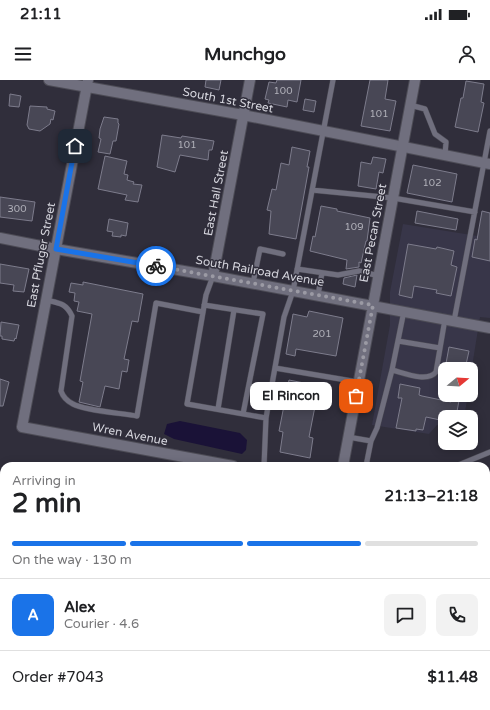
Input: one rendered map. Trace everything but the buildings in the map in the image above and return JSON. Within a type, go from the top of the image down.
[{"type":"street","name":"South 1st Street","points":[[49,80],[87,84],[323,132],[487,163]]},
{"type":"street","name":"East Hall Street","points":[[213,276],[250,80]]},
{"type":"street","name":"East Pecan Street","points":[[344,462],[415,80]]},
{"type":"street","name":"East Pfluger Street","points":[[22,427],[87,84]]},
{"type":"street","name":"South Railroad Avenue","points":[[0,238],[293,290],[490,328]]},
{"type":"street","name":"Wren Avenue","points":[[22,427],[174,461],[186,462]]},
{"type":"lane","points":[[264,462],[266,418],[284,317],[293,290],[333,80]]},
{"type":"lane","points":[[410,105],[425,109],[436,134],[446,142],[445,155]]},
{"type":"lane","points":[[392,370],[426,378],[432,376],[436,372],[440,348],[450,320],[487,163],[490,131]]},
{"type":"lane","points":[[312,190],[393,198],[475,212]]},
{"type":"lane","points":[[253,283],[260,249],[283,254]]},
{"type":"lane","points":[[297,269],[338,275],[359,271],[378,276]]},
{"type":"lane","points":[[318,295],[322,273]]},
{"type":"lane","points":[[213,276],[206,295],[187,404],[266,418]]},
{"type":"lane","points":[[46,300],[64,305],[69,309],[72,316],[60,391],[64,397],[74,405],[89,409],[137,416],[156,303],[203,312]]},
{"type":"lane","points":[[204,305],[263,314],[243,414]]},
{"type":"lane","points":[[218,409],[234,310]]},
{"type":"lane","points":[[367,462],[371,441],[377,428],[392,370],[404,311]]},
{"type":"lane","points":[[398,340],[440,348]]},
{"type":"lane","points":[[275,368],[358,382]]},
{"type":"lane","points":[[348,437],[371,441]]},
{"type":"lane","points":[[466,462],[490,452]]},
{"type":"shaded area","points":[[403,224],[490,238],[490,318],[480,317],[473,362],[438,362],[438,402],[467,402],[465,410],[438,410],[438,425],[429,434],[372,425],[390,325],[390,292]]},
{"type":"shaded area","points":[[180,421],[240,433],[247,440],[246,450],[242,454],[174,439],[164,434],[167,424]]},
{"type":"way so far","points":[[156,266],[373,305],[356,396]]},
{"type":"place","name":"El Rincon","points":[[356,396]]},
{"type":"route","points":[[75,146],[56,249],[156,266]]}]
